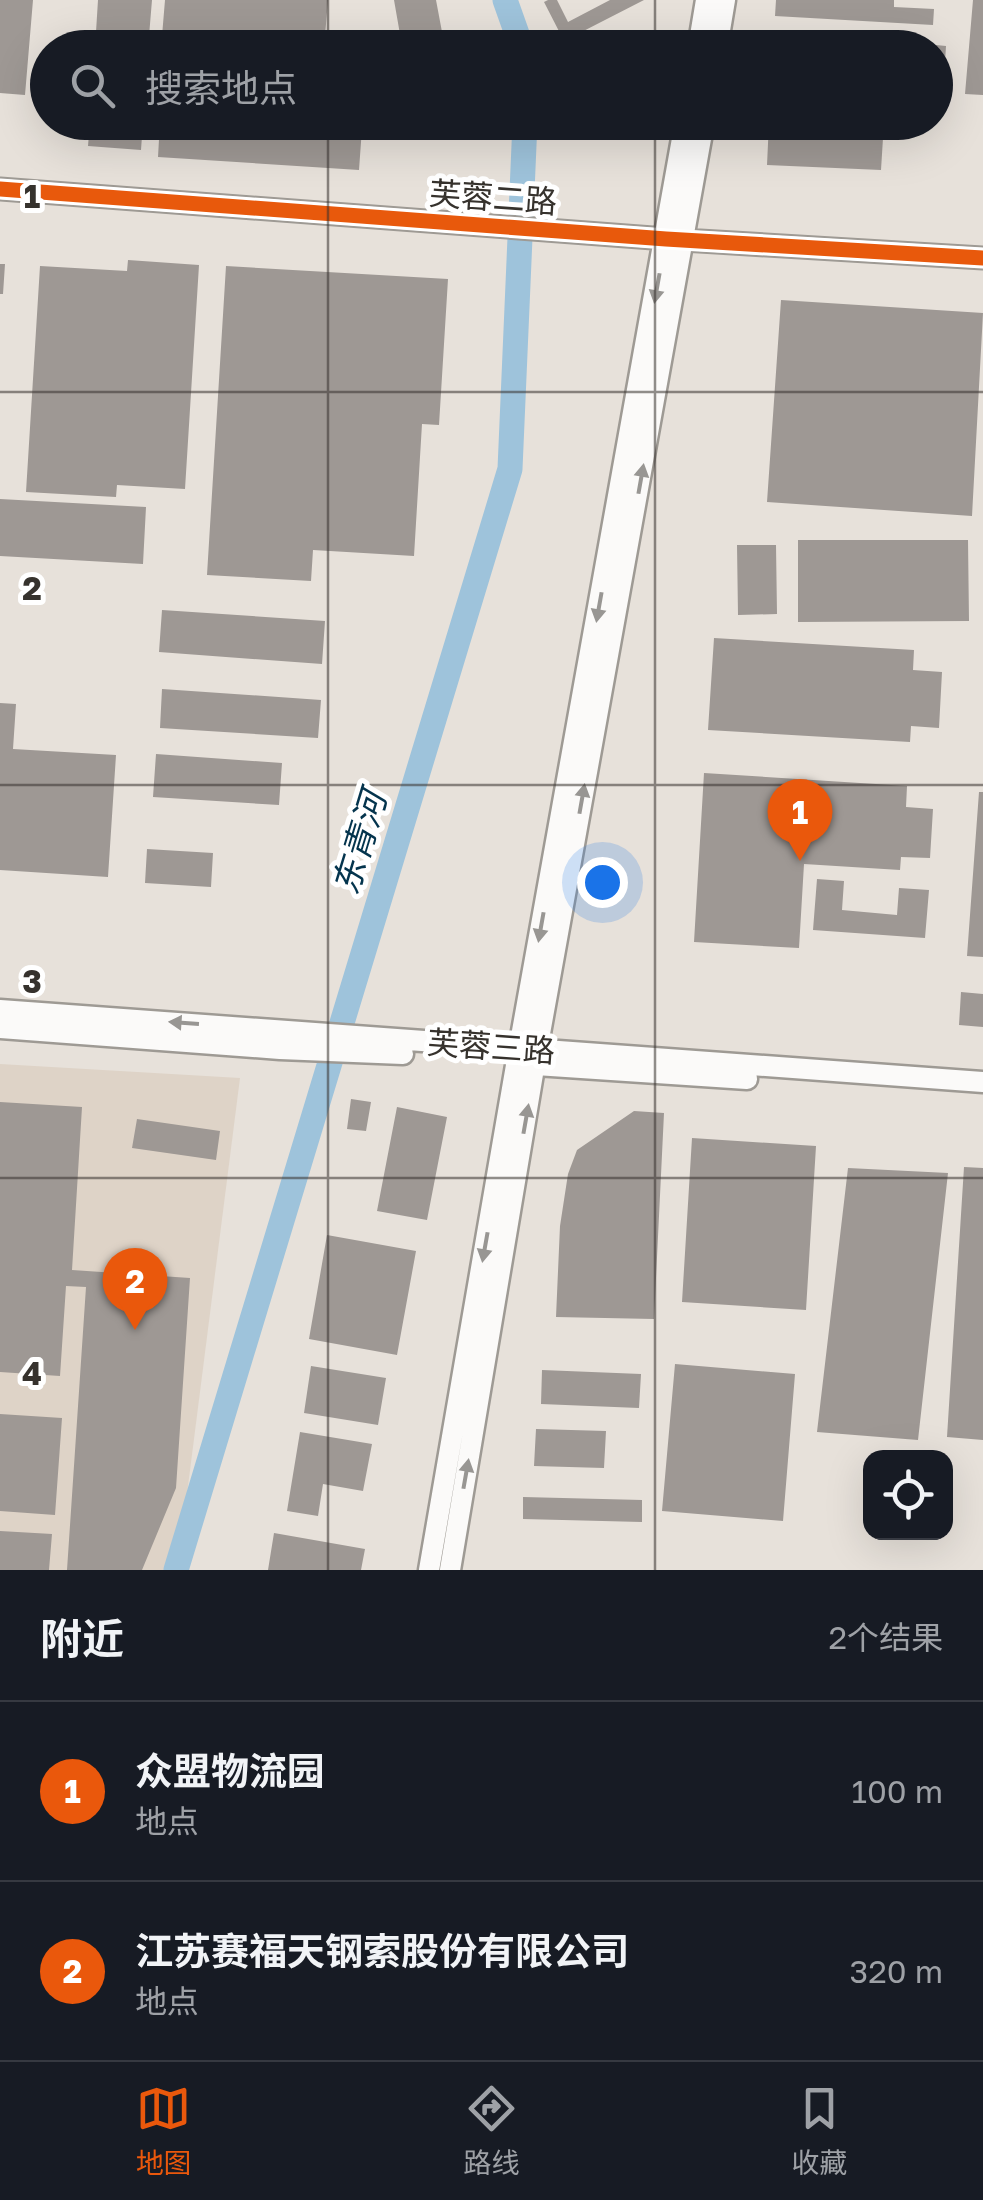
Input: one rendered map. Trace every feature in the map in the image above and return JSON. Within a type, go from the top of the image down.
[{"type":"main road","points":[[701,30],[706,0]]},
{"type":"main road","points":[[720,30],[725,0]]},
{"type":"main road","points":[[675,239],[683,140]]},
{"type":"main road","points":[[429,1570],[527,1057],[675,239],[700,140]]},
{"type":"main road","name":"芙蓉二路","points":[[0,189],[983,258]]},
{"type":"main road","name":"芙蓉三路","points":[[0,1010],[280,1039]]},
{"type":"main road","name":"芙蓉三路","points":[[0,1028],[392,1046],[983,1096]]},
{"type":"main road","points":[[450,1570],[527,1057]]},
{"type":"main road","name":"芙蓉三路","points":[[527,1057],[983,1082]]},
{"type":"shaded area","points":[[0,1064],[240,1078],[181,1541],[165,1570],[0,1570]]},
{"type":"building","points":[[0,0],[33,0],[25,95],[0,93]]},
{"type":"building","points":[[98,0],[152,0],[150,30],[96,30]]},
{"type":"building","points":[[165,0],[328,0],[326,30],[162,30]]},
{"type":"building","points":[[394,0],[436,0],[442,30],[399,30]]},
{"type":"building","points":[[557,0],[568,22],[610,0],[644,0],[585,30],[558,30],[544,2]]},
{"type":"building","points":[[776,0],[894,0],[894,7],[934,9],[933,25],[775,16]]},
{"type":"building","points":[[973,0],[983,0],[983,95],[965,94]]},
{"type":"building","points":[[88,140],[142,140],[141,150],[88,146]]},
{"type":"building","points":[[159,140],[361,140],[359,170],[158,157]]},
{"type":"building","points":[[768,140],[883,140],[881,170],[767,165]]},
{"type":"building","points":[[128,260],[199,265],[185,489],[117,485],[116,497],[26,492],[40,266],[127,271]]},
{"type":"building","points":[[0,264],[5,264],[3,294],[0,294]]},
{"type":"building","points":[[226,266],[448,279],[439,425],[422,424],[414,556],[313,550],[311,581],[207,575]]},
{"type":"building","points":[[781,300],[983,313],[972,516],[767,502]]},
{"type":"building","points":[[0,499],[146,507],[143,564],[0,556]]},
{"type":"building","points":[[798,540],[968,540],[969,621],[798,622]]},
{"type":"building","points":[[737,545],[776,545],[777,614],[738,615]]},
{"type":"building","points":[[162,610],[325,621],[322,664],[159,652]]},
{"type":"building","points":[[714,638],[914,650],[913,670],[942,672],[939,728],[911,726],[910,742],[708,730]]},
{"type":"building","points":[[162,689],[321,700],[318,738],[160,728]]},
{"type":"building","points":[[0,703],[16,704],[13,749],[116,755],[108,877],[0,870]]},
{"type":"building","points":[[156,754],[282,763],[279,805],[153,797]]},
{"type":"building","points":[[704,773],[907,786],[906,807],[933,809],[930,858],[901,857],[900,870],[804,864],[799,948],[694,942]]},
{"type":"building","points":[[979,792],[983,792],[983,957],[967,956]]},
{"type":"building","points":[[147,849],[213,853],[211,887],[145,883]]},
{"type":"building","points":[[817,879],[844,881],[842,910],[897,915],[899,888],[929,890],[925,938],[813,930]]},
{"type":"building","points":[[961,992],[983,994],[983,1027],[959,1025]]},
{"type":"building","points":[[351,1099],[371,1102],[366,1131],[347,1129]]},
{"type":"building","points":[[0,1102],[82,1107],[72,1270],[190,1278],[176,1488],[142,1570],[67,1570],[86,1287],[66,1286],[60,1376],[0,1372]]},
{"type":"building","points":[[397,1107],[447,1117],[427,1220],[377,1211]]},
{"type":"building","points":[[634,1111],[664,1113],[654,1319],[556,1317],[560,1226],[568,1174],[577,1150]]},
{"type":"building","points":[[137,1119],[220,1131],[216,1160],[132,1148]]},
{"type":"building","points":[[692,1138],[816,1146],[806,1310],[682,1302]]},
{"type":"building","points":[[964,1167],[983,1168],[983,1440],[947,1437]]},
{"type":"building","points":[[848,1168],[948,1173],[918,1440],[817,1432]]},
{"type":"building","points":[[327,1235],[416,1251],[397,1355],[309,1339]]},
{"type":"building","points":[[675,1364],[795,1374],[783,1521],[662,1511]]},
{"type":"building","points":[[311,1366],[386,1378],[378,1425],[304,1413]]},
{"type":"building","points":[[542,1370],[641,1374],[639,1408],[541,1404]]},
{"type":"building","points":[[0,1414],[62,1418],[55,1515],[0,1511]]},
{"type":"building","points":[[536,1429],[606,1431],[604,1468],[534,1466]]},
{"type":"building","points":[[300,1432],[372,1444],[363,1491],[323,1484],[318,1516],[287,1511]]},
{"type":"building","points":[[523,1497],[642,1500],[642,1522],[523,1519]]},
{"type":"building","points":[[0,1531],[52,1534],[49,1570],[0,1570]]},
{"type":"building","points":[[274,1533],[365,1549],[361,1570],[268,1570]]},
{"type":"waterway","name":"东青河","points":[[505,0],[516,30]]},
{"type":"waterway","name":"东青河","points":[[176,1570],[510,469],[524,140]]},
{"type":"cycle path","points":[[0,189],[666,239],[983,258]]},
{"type":"place","name":"众盟物流园","points":[[800,861]]},
{"type":"place","name":"江苏赛福天钢索股份有限公司","points":[[135,1330]]}]
